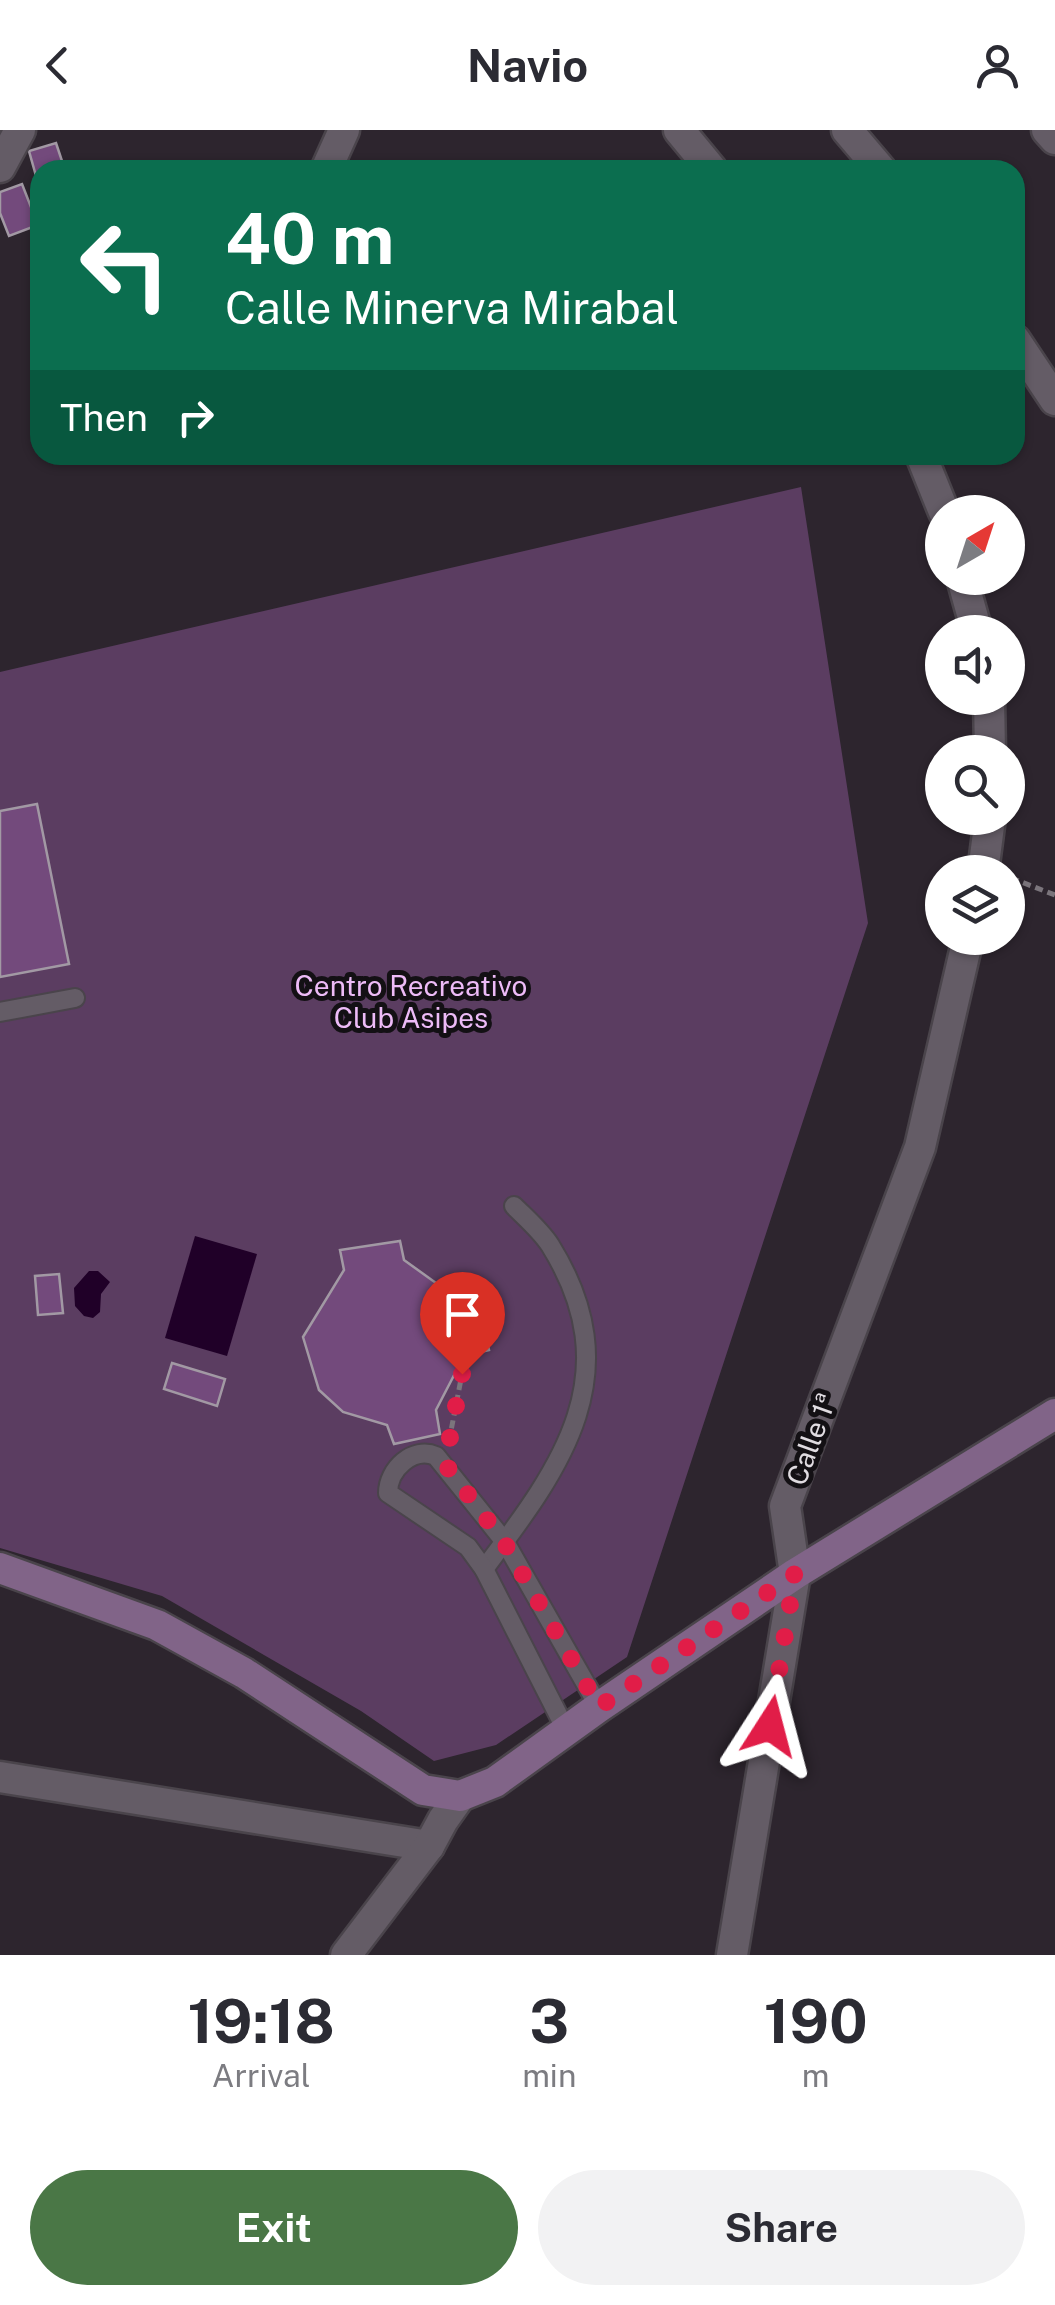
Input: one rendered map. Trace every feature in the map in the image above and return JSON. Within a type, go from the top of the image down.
[{"type":"street","points":[[0,167],[20,130]]},
{"type":"street","points":[[330,160],[344,130]]},
{"type":"street","points":[[679,130],[704,160]]},
{"type":"street","points":[[847,130],[872,160]]},
{"type":"street","points":[[1047,130],[1055,140]]},
{"type":"street","points":[[1025,355],[1055,400]]},
{"type":"street","points":[[924,465],[937,495]]},
{"type":"street","name":"Calle 1ª","points":[[732,1955],[795,1574],[786,1506],[920,1147],[964,955]]},
{"type":"street","points":[[0,1568],[156,1625],[244,1673],[423,1790],[460,1796],[496,1782],[795,1574],[1055,1414]]},
{"type":"street","points":[[0,1777],[429,1846]]},
{"type":"street","points":[[346,1955],[429,1846],[460,1796]]},
{"type":"lane","points":[[0,1012],[75,998]]},
{"type":"lane","points":[[484,1569],[550,1477],[580,1412],[588,1354],[573,1291],[548,1243],[514,1206]]},
{"type":"lane","points":[[566,1730],[484,1569],[468,1547],[388,1493],[390,1480],[409,1456],[426,1452],[445,1464],[504,1542],[599,1707]]},
{"type":"path","points":[[1025,883],[1055,896]]},
{"type":"path","points":[[445,1464],[462,1374]]},
{"type":"green space","name":"Centro Recreativo Club Asipes","points":[[801,487],[868,923],[627,1657],[496,1745],[434,1761],[361,1711],[162,1596],[0,1548],[0,672]]},
{"type":"shaded area","points":[[195,1236],[257,1254],[227,1356],[165,1338]]},
{"type":"shaded area","points":[[89,1271],[98,1271],[110,1282],[101,1294],[100,1312],[93,1318],[84,1316],[75,1306],[74,1288]]},
{"type":"building","points":[[56,143],[62,160],[32,160],[29,151]]},
{"type":"building","points":[[22,184],[30,204],[30,228],[9,236],[0,213],[0,192]]},
{"type":"building","points":[[37,804],[69,964],[0,977],[0,811]]},
{"type":"building","points":[[400,1241],[404,1260],[461,1301],[478,1300],[489,1350],[464,1356],[436,1410],[440,1434],[394,1444],[387,1425],[343,1412],[319,1390],[303,1337],[344,1270],[340,1250]]},
{"type":"building","points":[[59,1274],[63,1313],[38,1315],[35,1276]]},
{"type":"building","points":[[172,1363],[225,1379],[217,1406],[164,1389]]},
{"type":"route","points":[[462,1374],[445,1464],[504,1542],[599,1707],[795,1574],[770,1726]]}]
